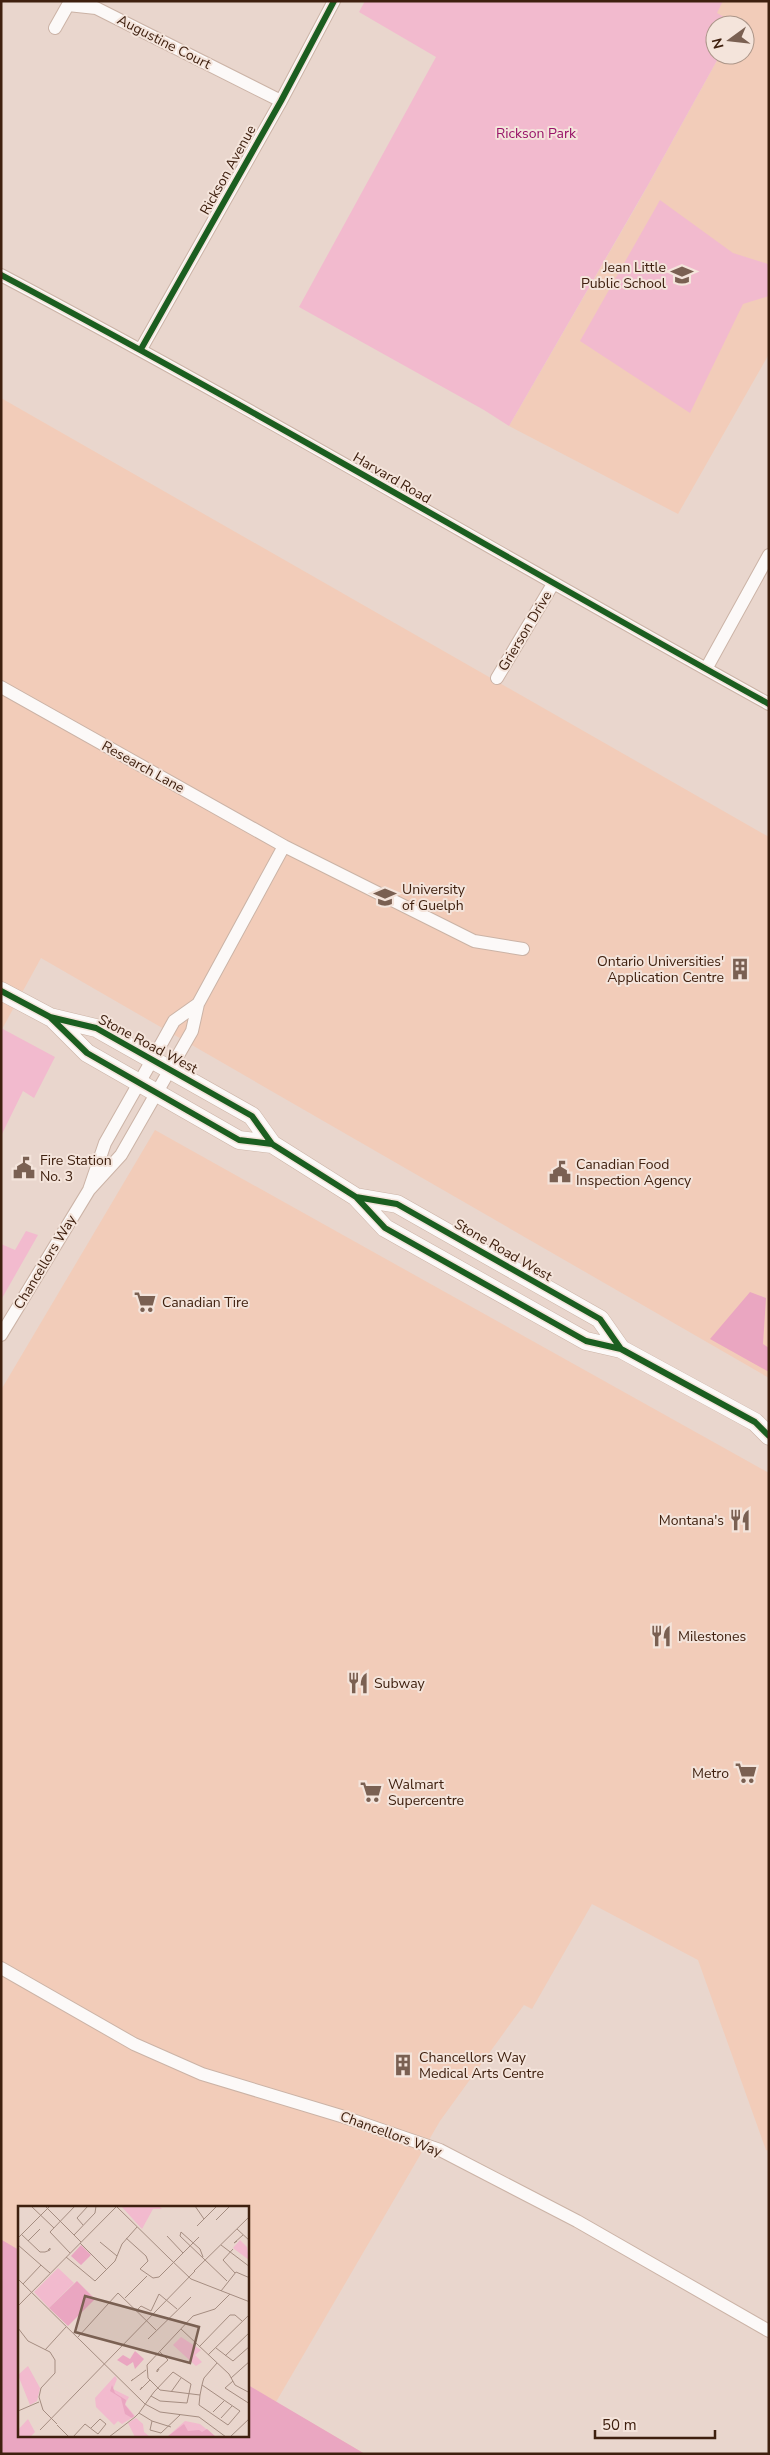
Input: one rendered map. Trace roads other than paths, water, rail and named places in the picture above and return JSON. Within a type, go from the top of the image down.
[{"type":"main road","name":"Stone Road West","points":[[1,991],[50,1017],[96,1028],[145,1071],[164,1081],[239,1140],[272,1144]]},
{"type":"main road","name":"Stone Road West","points":[[50,1017],[86,1052],[145,1071],[164,1081],[252,1116],[272,1144],[356,1198],[385,1228],[586,1342],[621,1349],[762,1424],[769,1436]]},
{"type":"main road","name":"Stone Road West","points":[[356,1198],[397,1204],[600,1319],[621,1349]]},
{"type":"street","name":"Rickson Avenue","points":[[141,349],[281,101],[334,1]]},
{"type":"street","name":"Augustine Court","points":[[55,28],[68,5],[96,8],[281,101]]},
{"type":"street","name":"Harvard Road","points":[[1,275],[141,349],[553,584],[769,704]]},
{"type":"street","points":[[706,669],[769,555]]},
{"type":"street","name":"Grierson Drive","points":[[497,678],[553,584]]},
{"type":"street","name":"Research Lane","points":[[1,687],[284,846],[474,941],[523,949]]},
{"type":"street","points":[[164,1081],[192,1031],[198,1004],[284,846]]},
{"type":"street","points":[[145,1071],[174,1021],[198,1004]]},
{"type":"street","name":"Chancellors Way","points":[[1,1335],[88,1190],[105,1143],[145,1071]]},
{"type":"street","name":"Chancellors Way","points":[[88,1190],[121,1154],[164,1081]]},
{"type":"street","name":"Chancellors Way","points":[[1,1968],[134,2044],[202,2074],[341,2116],[440,2150],[577,2221],[769,2331]]},
{"type":"place","name":"Jean Little Public School","points":[[682,275]]},
{"type":"place","name":"University of Guelph","points":[[385,897]]},
{"type":"place","name":"Ontario Universities' Application Centre","points":[[740,969]]},
{"type":"place","name":"Fire Station No. 3","points":[[24,1168]]},
{"type":"place","name":"Canadian Food Inspection Agency","points":[[560,1172]]},
{"type":"place","name":"Canadian Tire","points":[[145,1302]]},
{"type":"place","name":"Montana's","points":[[740,1520]]},
{"type":"place","name":"Milestones","points":[[661,1636]]},
{"type":"place","name":"Subway","points":[[358,1683]]},
{"type":"place","name":"Metro","points":[[746,1773]]},
{"type":"place","name":"Walmart Supercentre","points":[[371,1792]]},
{"type":"place","name":"Chancellors Way Medical Arts Centre","points":[[403,2065]]},
{"type":"park label","name":"Rickson Park","points":[[536,133]]}]
